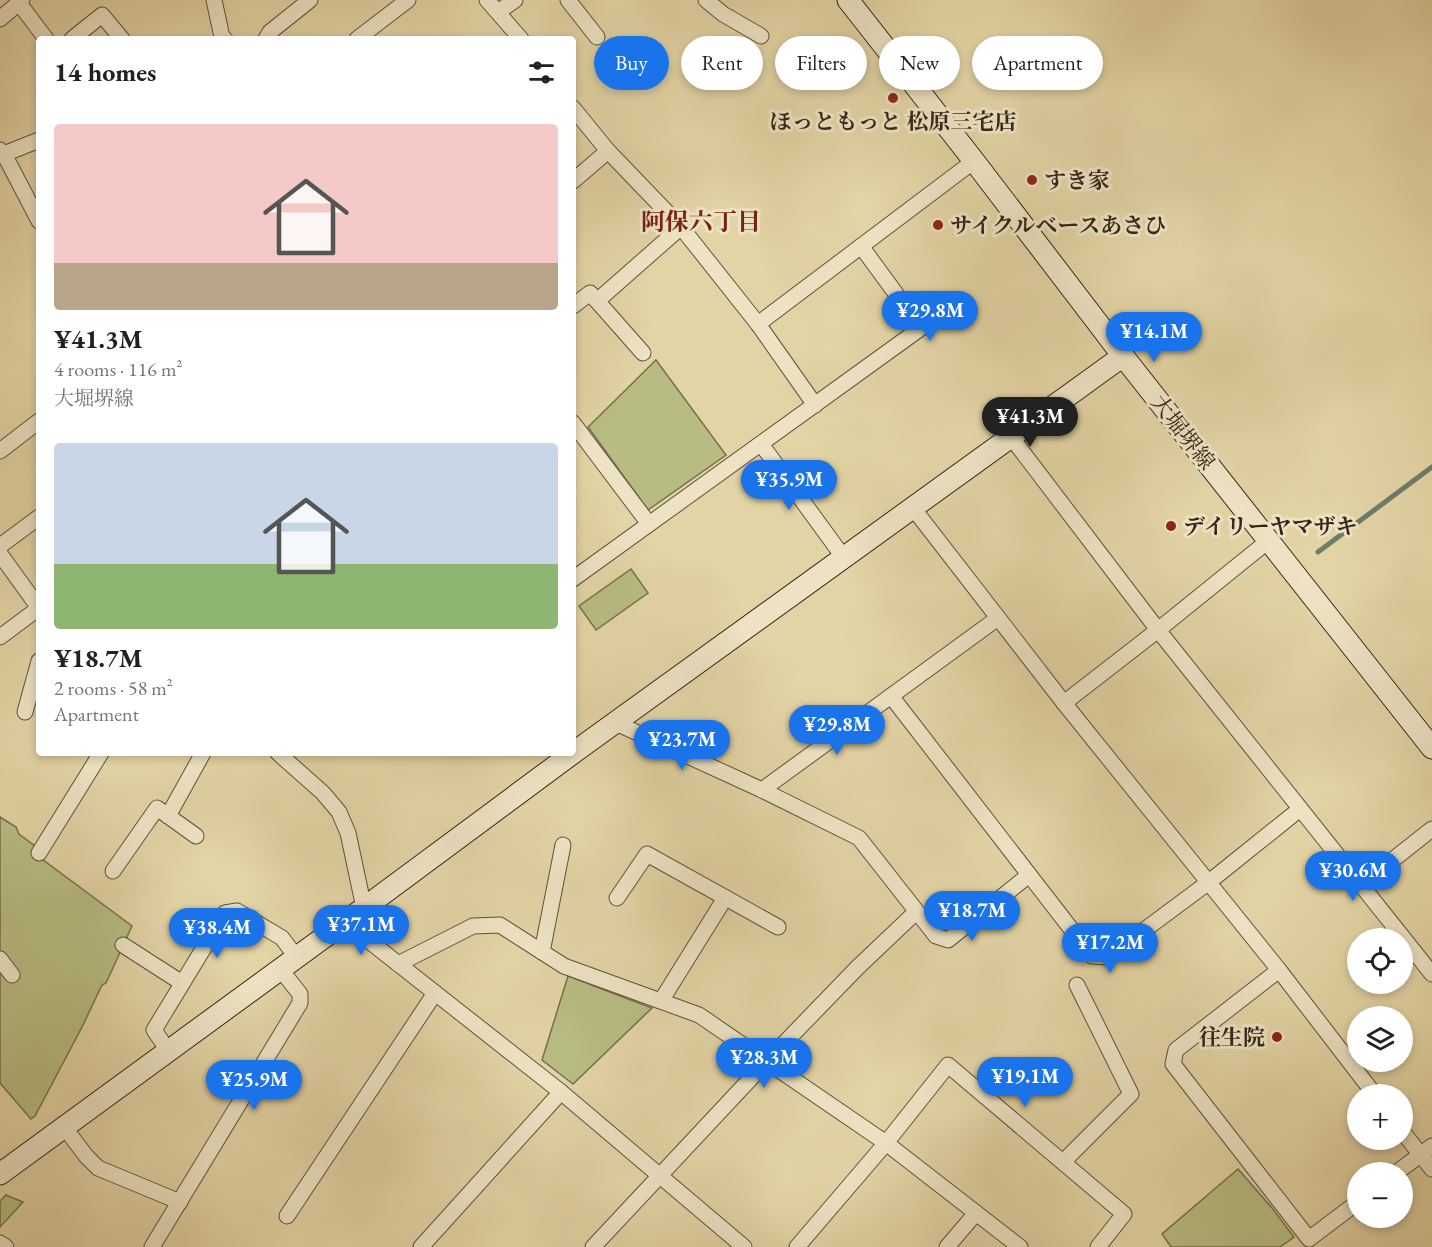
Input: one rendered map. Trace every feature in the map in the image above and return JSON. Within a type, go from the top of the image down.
[{"type":"street","points":[[214,0],[219,36]]},
{"type":"street","points":[[268,36],[309,0]]},
{"type":"street","points":[[361,36],[408,0]]},
{"type":"street","points":[[487,0],[518,36]]},
{"type":"street","points":[[498,12],[515,0]]},
{"type":"street","points":[[568,0],[596,36]]},
{"type":"street","points":[[706,0],[723,14],[761,36]]},
{"type":"street","name":"大堀堺線","points":[[848,0],[974,160],[1123,356],[1432,748]]},
{"type":"street","points":[[0,19],[20,1],[44,36]]},
{"type":"street","points":[[76,36],[102,15],[120,36]]},
{"type":"street","points":[[576,112],[608,151],[681,228],[758,324],[815,405]]},
{"type":"street","points":[[36,141],[2,152],[36,215]]},
{"type":"street","points":[[576,178],[608,151]]},
{"type":"street","points":[[758,324],[974,160]]},
{"type":"street","points":[[597,301],[681,228]]},
{"type":"street","points":[[576,577],[921,328],[861,246]]},
{"type":"street","points":[[576,304],[590,293],[643,353]]},
{"type":"street","points":[[576,748],[616,723],[1123,356]]},
{"type":"street","points":[[0,451],[36,423]]},
{"type":"street","points":[[576,433],[649,524]]},
{"type":"street","points":[[1011,437],[1158,630],[1432,974]]},
{"type":"street","points":[[761,444],[844,558]]},
{"type":"street","points":[[913,508],[1367,1084]]},
{"type":"street","points":[[0,546],[36,520]]},
{"type":"street","points":[[1065,703],[1268,540]]},
{"type":"street","points":[[0,554],[36,604]]},
{"type":"street","points":[[0,638],[36,610]]},
{"type":"street","points":[[762,790],[998,618]]},
{"type":"street","points":[[25,712],[36,672]]},
{"type":"street","points":[[891,696],[1092,956],[1108,957],[1209,882],[1300,810]]},
{"type":"street","points":[[616,723],[762,790],[859,838],[936,936],[948,940],[1029,875]]},
{"type":"street","points":[[39,854],[98,756]]},
{"type":"street","points":[[168,816],[201,756]]},
{"type":"street","points":[[281,756],[323,793],[339,812],[348,832],[364,908]]},
{"type":"street","points":[[0,1174],[289,964],[563,756]]},
{"type":"street","points":[[113,871],[157,808],[196,836]]},
{"type":"street","points":[[1361,885],[1432,829]]},
{"type":"street","points":[[542,952],[563,844]]},
{"type":"street","points":[[617,898],[647,854],[778,927]]},
{"type":"street","points":[[661,1002],[726,898]]},
{"type":"street","points":[[152,1247],[300,1003],[300,994],[282,938],[237,911],[225,914],[154,1030],[169,1052]]},
{"type":"street","points":[[593,1247],[767,1061],[857,968],[916,912]]},
{"type":"street","points":[[345,922],[561,1092],[744,1247]]},
{"type":"street","points":[[398,964],[473,926],[500,925],[564,966],[699,1016],[886,1143],[1020,1247]]},
{"type":"street","points":[[123,945],[183,983]]},
{"type":"street","points":[[0,959],[12,975]]},
{"type":"street","points":[[1279,970],[1176,1050],[1173,1064],[1313,1243],[1347,1212]]},
{"type":"street","points":[[1063,1162],[1131,1094],[1077,985]]},
{"type":"street","points":[[287,1216],[435,993]]},
{"type":"street","points":[[797,1247],[886,1143],[948,1065],[1124,1214],[1098,1247]]},
{"type":"street","points":[[421,1247],[561,1092]]},
{"type":"street","points":[[65,1128],[98,1168],[180,1202]]},
{"type":"street","points":[[1413,1140],[1426,1150],[1432,1169]]},
{"type":"street","points":[[1410,1162],[1426,1150]]},
{"type":"street","points":[[947,1247],[976,1213]]},
{"type":"street","points":[[0,1243],[6,1247]]},
{"type":"green space","points":[[656,360],[726,455],[648,510],[588,427]]},
{"type":"green space","points":[[631,569],[648,593],[596,630],[579,606]]},
{"type":"green space","points":[[0,817],[16,827],[19,834],[35,846],[42,859],[132,926],[106,983],[102,985],[35,1116],[31,1119],[0,1083]]},
{"type":"green space","points":[[568,976],[652,1008],[573,1084],[542,1060]]},
{"type":"green space","points":[[1238,1169],[1294,1237],[1280,1247],[1171,1247],[1162,1234]]},
{"type":"green space","points":[[6,1195],[23,1202],[0,1227],[0,1201]]},
{"type":"waterway","points":[[1318,552],[1432,467]]},
{"type":"place","name":"ほっともっと 松原三宅店","points":[[893,98]]},
{"type":"place","name":"すき家","points":[[1032,180]]},
{"type":"place","name":"サイクルベースあさひ","points":[[938,225]]},
{"type":"place","name":"デイリーヤマザキ","points":[[1171,526]]},
{"type":"place","name":"往生院","points":[[1277,1037]]},
{"type":"district","name":"阿保六丁目","points":[[701,221]]}]
